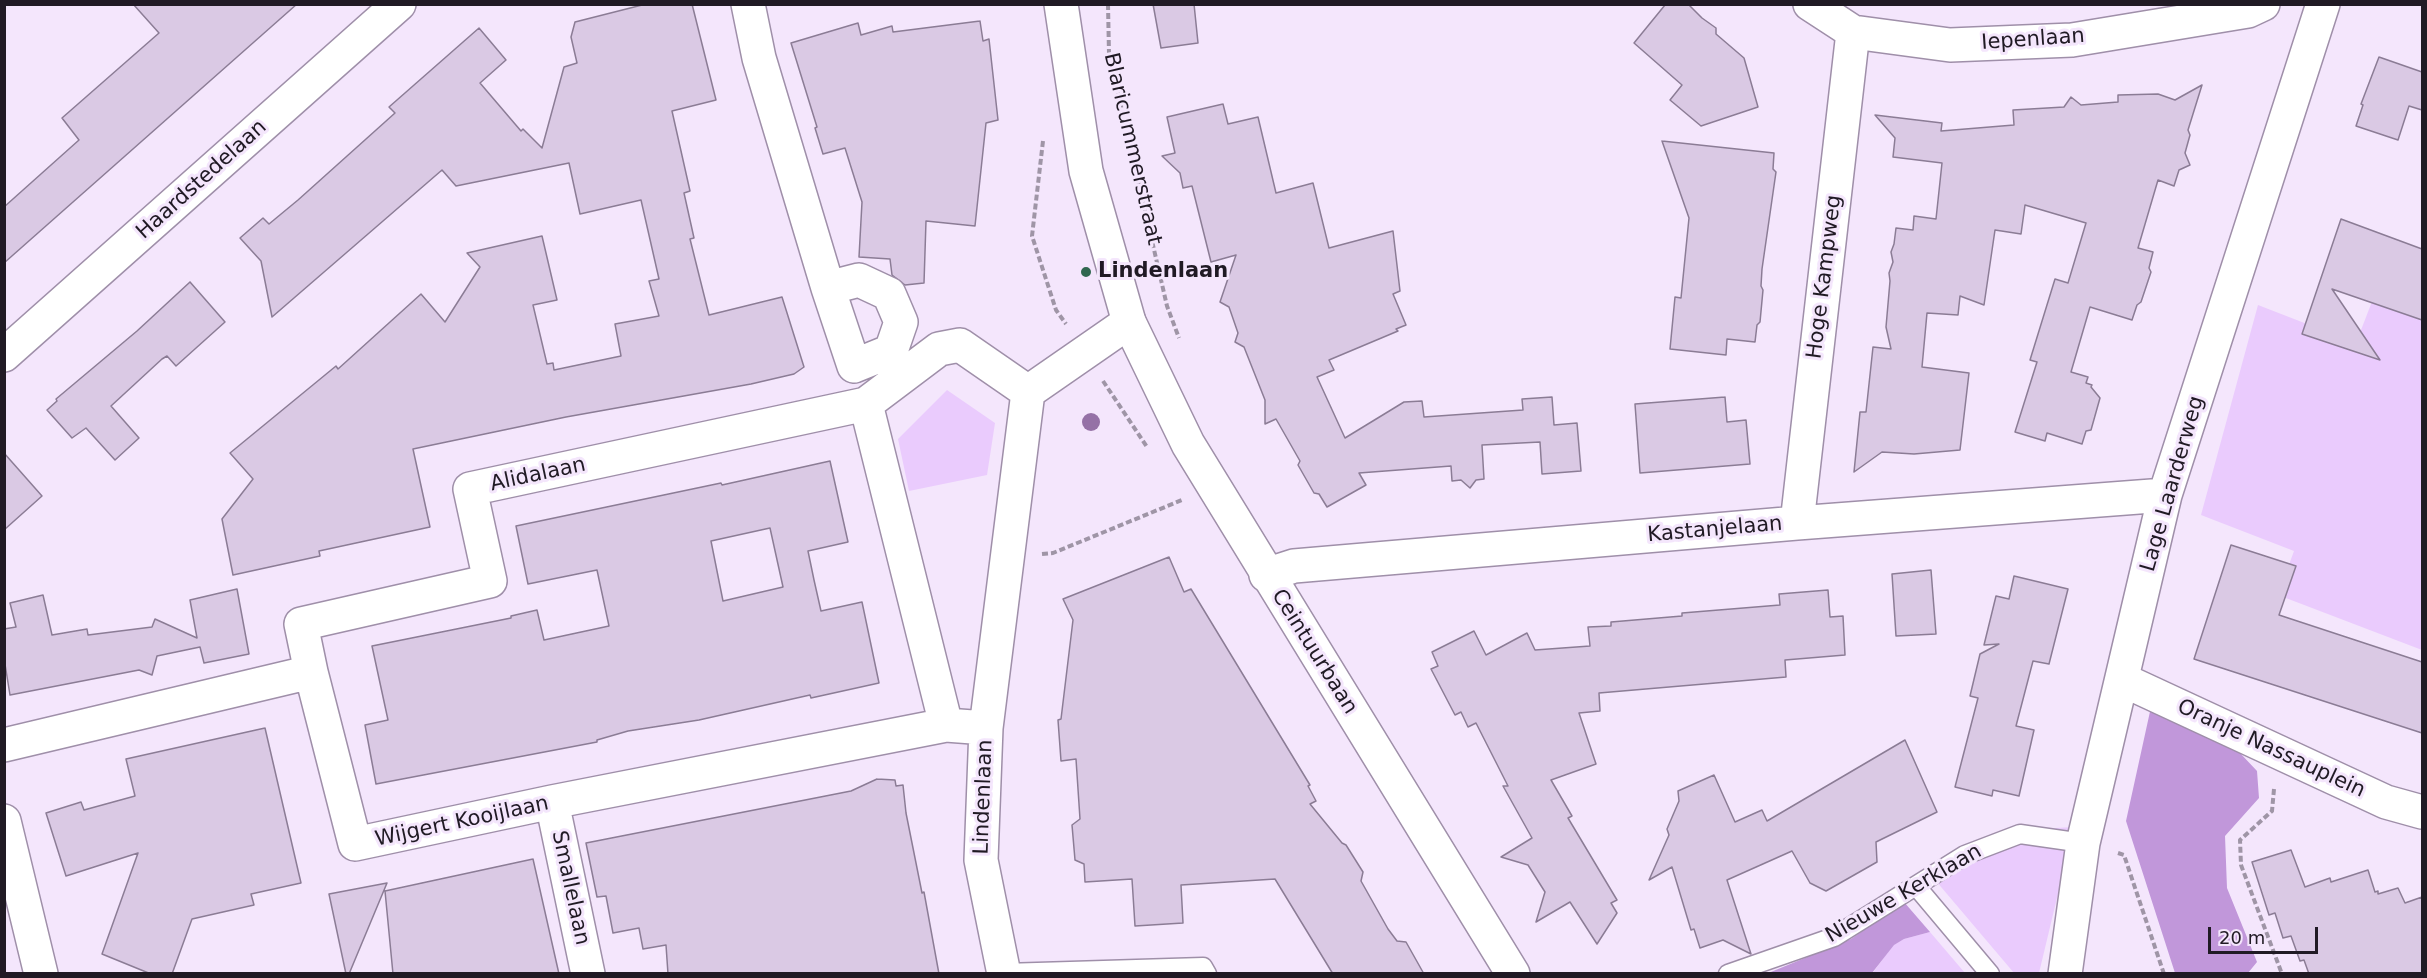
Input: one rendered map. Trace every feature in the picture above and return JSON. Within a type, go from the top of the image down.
[{"type":"street","name":"Haardstedelaan","points":[[4,355],[399,4]]},
{"type":"street","points":[[748,4],[759,58],[828,288]]},
{"type":"street","name":"Iepenlaan","points":[[1810,4],[1853,32],[1950,45],[2072,40],[2248,11],[2262,4]]},
{"type":"street","name":"Lage Laarderweg","points":[[2065,974],[2083,843],[2165,495],[2323,4]]},
{"type":"street","name":"Blaricummerstraat","points":[[1063,7],[1086,171],[1129,321]]},
{"type":"street","name":"Hoge Kampweg","points":[[1797,523],[1853,32]]},
{"type":"street","points":[[866,404],[939,349],[960,345],[1028,392],[1129,321]]},
{"type":"street","name":"Ceintuurbaan","points":[[1129,321],[1188,444],[1513,974]]},
{"type":"street","name":"Lindenlaan","points":[[1004,973],[981,860],[986,728],[1028,392]]},
{"type":"street","name":"Lindenlaan","points":[[866,404],[946,725],[986,728]]},
{"type":"street","name":"Alidalaan","points":[[311,672],[301,624],[490,581],[470,489],[866,404]]},
{"type":"street","name":"Kastanjelaan","points":[[1266,574],[1294,566],[1797,523],[2165,495]]},
{"type":"street","points":[[4,745],[311,672]]},
{"type":"street","name":"Wijgert Kooijlaan","points":[[311,672],[355,844],[552,802],[946,725]]},
{"type":"street","name":"Oranje Nassauplein","points":[[2122,680],[2386,802],[2422,812]]},
{"type":"street","name":"Smallelaan","points":[[552,802],[588,974]]},
{"type":"street","points":[[4,821],[40,974]]},
{"type":"lane","name":"Nieuwe Kerklaan","points":[[1728,974],[1834,937],[1965,855],[2020,834],[2083,843]]},
{"type":"lane","points":[[1916,886],[1990,974]]},
{"type":"lane","name":"Lindenlaan","points":[[1004,973],[1203,967],[1207,974]]},
{"type":"path","name":"Blaricummerstraat","points":[[1108,4],[1109,54],[1167,306],[1179,339]]},
{"type":"path","points":[[1045,131],[1032,236],[1056,310],[1084,352]]},
{"type":"path","points":[[1008,555],[1053,553],[1182,500]]},
{"type":"path","points":[[2277,752],[2272,811],[2240,840],[2241,865],[2282,974]]},
{"type":"path","points":[[2083,843],[2124,855],[2164,974]]},
{"type":"shaded area","points":[[2378,286],[2422,303],[2422,650],[2278,595],[2294,551],[2201,515],[2258,305],[2356,343]]},
{"type":"shaded area","points":[[947,390],[995,423],[987,475],[909,491],[898,439]]},
{"type":"shaded area","points":[[2151,707],[2240,753],[2257,771],[2259,798],[2225,836],[2227,888],[2257,962],[2248,973],[2175,973],[2126,821]]},
{"type":"shaded area","points":[[2074,827],[2039,973],[2014,973],[1936,881],[2020,839],[2056,828]]},
{"type":"shaded area","points":[[1904,902],[1930,932],[1904,939],[1894,945],[1872,973],[1766,974],[1851,939]]},
{"type":"shaded area","points":[[1930,932],[1965,973],[1872,974],[1893,945],[1904,939]]},
{"type":"building","points":[[133,4],[297,4],[4,263],[4,207],[79,140],[62,118],[159,33]]},
{"type":"building","points":[[646,4],[692,4],[716,100],[672,111],[690,191],[684,193],[694,238],[690,239],[709,315],[782,297],[804,367],[794,374],[751,384],[566,417],[413,449],[430,527],[319,551],[320,556],[233,575],[222,519],[253,479],[230,453],[336,366],[338,369],[421,294],[445,322],[480,267],[467,253],[542,236],[557,300],[533,305],[547,364],[553,363],[554,370],[621,356],[615,324],[659,316],[649,281],[659,279],[641,200],[580,214],[569,163],[456,186],[442,170],[272,317],[261,261],[240,238],[263,218],[269,224],[298,200],[395,113],[389,107],[479,28],[506,60],[480,83],[521,131],[523,129],[542,148],[564,67],[577,63],[571,37],[575,22]]},
{"type":"building","points":[[1153,4],[1194,4],[1198,43],[1161,48]]},
{"type":"building","points":[[1665,5],[1689,5],[1716,28],[1716,34],[1744,58],[1758,107],[1701,126],[1670,100],[1682,85],[1634,43]]},
{"type":"building","points":[[980,21],[983,41],[989,39],[998,120],[986,123],[975,226],[926,221],[924,283],[905,285],[892,275],[890,259],[859,257],[862,202],[845,148],[823,154],[791,43],[858,23],[861,35],[892,26],[893,32]]},
{"type":"building","points":[[2379,57],[2422,72],[2422,110],[2409,106],[2398,140],[2356,126],[2363,105],[2361,104]]},
{"type":"building","points":[[2202,85],[2188,130],[2190,135],[2185,153],[2190,165],[2179,170],[2174,186],[2158,180],[2138,248],[2153,252],[2149,268],[2151,272],[2132,320],[2090,307],[2071,372],[2088,377],[2086,383],[2092,385],[2091,387],[2100,398],[2091,430],[2086,431],[2082,444],[2047,433],[2045,441],[2015,432],[2037,362],[2030,360],[2055,279],[2068,283],[2086,223],[2025,205],[2021,234],[1995,230],[1984,305],[1960,296],[1958,315],[1927,313],[1922,367],[1969,373],[1960,450],[1914,454],[1882,452],[1854,472],[1860,412],[1866,412],[1873,347],[1891,349],[1886,327],[1889,273],[1893,262],[1891,252],[1896,228],[1913,230],[1914,216],[1936,219],[1942,163],[1893,157],[1895,138],[1875,115],[1942,123],[1941,131],[2014,125],[2013,110],[2064,107],[2071,97],[2081,105],[2118,102],[2118,95],[2158,94],[2175,100]]},
{"type":"building","points":[[1223,104],[1228,124],[1258,117],[1276,193],[1313,183],[1329,248],[1393,231],[1400,291],[1393,294],[1406,325],[1396,329],[1398,331],[1329,360],[1334,370],[1317,377],[1345,438],[1404,402],[1422,401],[1424,417],[1523,410],[1522,399],[1552,397],[1554,425],[1577,423],[1581,471],[1542,474],[1540,442],[1482,445],[1484,479],[1476,480],[1470,488],[1461,480],[1452,481],[1451,466],[1359,473],[1366,485],[1327,507],[1319,494],[1314,493],[1298,465],[1300,461],[1276,419],[1265,424],[1265,400],[1244,347],[1235,342],[1238,333],[1229,307],[1220,302],[1236,255],[1211,262],[1192,186],[1183,188],[1180,173],[1162,156],[1175,153],[1167,117]]},
{"type":"building","points":[[1662,141],[1774,153],[1773,169],[1776,172],[1762,269],[1760,322],[1757,325],[1755,342],[1727,339],[1726,355],[1670,349],[1675,297],[1681,298],[1689,218]]},
{"type":"building","points":[[2341,219],[2422,249],[2422,320],[2332,289],[2380,360],[2302,334]]},
{"type":"building","points":[[190,282],[225,322],[176,366],[167,356],[162,359],[111,406],[139,438],[115,460],[86,428],[72,438],[47,410],[57,401],[56,399],[137,331]]},
{"type":"building","points":[[1725,397],[1727,422],[1746,420],[1750,464],[1640,473],[1635,404]]},
{"type":"building","points":[[4,453],[42,496],[4,530]]},
{"type":"building","points":[[830,461],[848,542],[808,551],[814,580],[821,611],[862,602],[879,683],[811,698],[810,695],[699,720],[628,731],[597,740],[597,742],[376,784],[365,725],[388,720],[372,646],[511,618],[511,616],[537,610],[544,640],[609,626],[597,570],[528,584],[516,526],[721,483],[722,485]],"holes":[[[770,528],[783,587],[723,601],[711,541]]]},
{"type":"building","points":[[2231,545],[2296,566],[2279,615],[2422,662],[2422,733],[2194,659]]},
{"type":"building","points":[[1169,557],[1184,592],[1191,589],[1310,785],[1308,786],[1316,801],[1310,804],[1346,845],[1363,872],[1361,881],[1388,929],[1397,941],[1406,942],[1424,974],[1333,974],[1275,879],[1181,885],[1183,923],[1135,926],[1132,879],[1085,882],[1084,864],[1075,860],[1072,825],[1080,819],[1076,759],[1061,761],[1058,720],[1061,719],[1073,620],[1063,599]]},
{"type":"building","points":[[1931,570],[1936,634],[1896,636],[1892,574]]},
{"type":"building","points":[[2014,576],[2068,589],[2049,664],[2033,661],[2016,726],[2034,730],[2019,796],[1993,790],[1992,796],[1955,787],[1978,698],[1970,696],[1980,654],[1999,644],[1984,645],[1996,596],[2009,599]]},
{"type":"building","points":[[237,589],[249,654],[204,663],[200,647],[157,656],[152,675],[139,670],[10,695],[4,658],[4,629],[16,627],[10,603],[43,595],[52,635],[87,629],[88,635],[152,627],[155,619],[197,638],[190,600]]},
{"type":"building","points":[[1828,590],[1830,617],[1843,616],[1845,655],[1785,660],[1786,677],[1599,693],[1600,711],[1579,713],[1596,764],[1551,780],[1572,816],[1568,818],[1617,900],[1611,903],[1617,913],[1597,944],[1570,902],[1536,922],[1545,892],[1528,865],[1501,857],[1532,838],[1503,786],[1508,786],[1476,723],[1468,727],[1461,712],[1455,715],[1431,669],[1438,666],[1432,652],[1474,631],[1486,655],[1527,633],[1535,650],[1590,646],[1588,627],[1611,626],[1611,622],[1682,616],[1682,613],[1780,605],[1779,594]]},
{"type":"building","points":[[265,728],[301,883],[251,894],[254,905],[192,919],[172,974],[151,974],[102,954],[138,853],[66,876],[46,813],[81,802],[84,810],[135,796],[126,759]]},
{"type":"building","points":[[1905,740],[1937,812],[1876,842],[1877,862],[1826,891],[1810,883],[1792,851],[1727,880],[1751,954],[1723,940],[1700,948],[1694,929],[1691,930],[1672,867],[1649,880],[1669,835],[1667,829],[1679,801],[1678,791],[1714,775],[1735,822],[1762,810],[1767,821]]},
{"type":"building","points":[[877,779],[895,780],[896,786],[903,785],[906,813],[939,974],[668,974],[666,945],[643,949],[639,928],[613,933],[606,896],[597,897],[586,843],[851,791]]},
{"type":"building","points":[[2291,850],[2305,887],[2330,878],[2331,882],[2368,870],[2375,892],[2378,891],[2378,894],[2398,888],[2405,903],[2422,897],[2422,974],[2309,974],[2304,960],[2300,961],[2291,936],[2283,938],[2275,913],[2269,915],[2252,862]]},
{"type":"building","points":[[533,859],[559,974],[393,974],[385,891]]},
{"type":"building","points":[[387,883],[349,974],[346,974],[329,894]]},
{"type":"place","name":"Lindenlaan","points":[[1086,272]]}]
